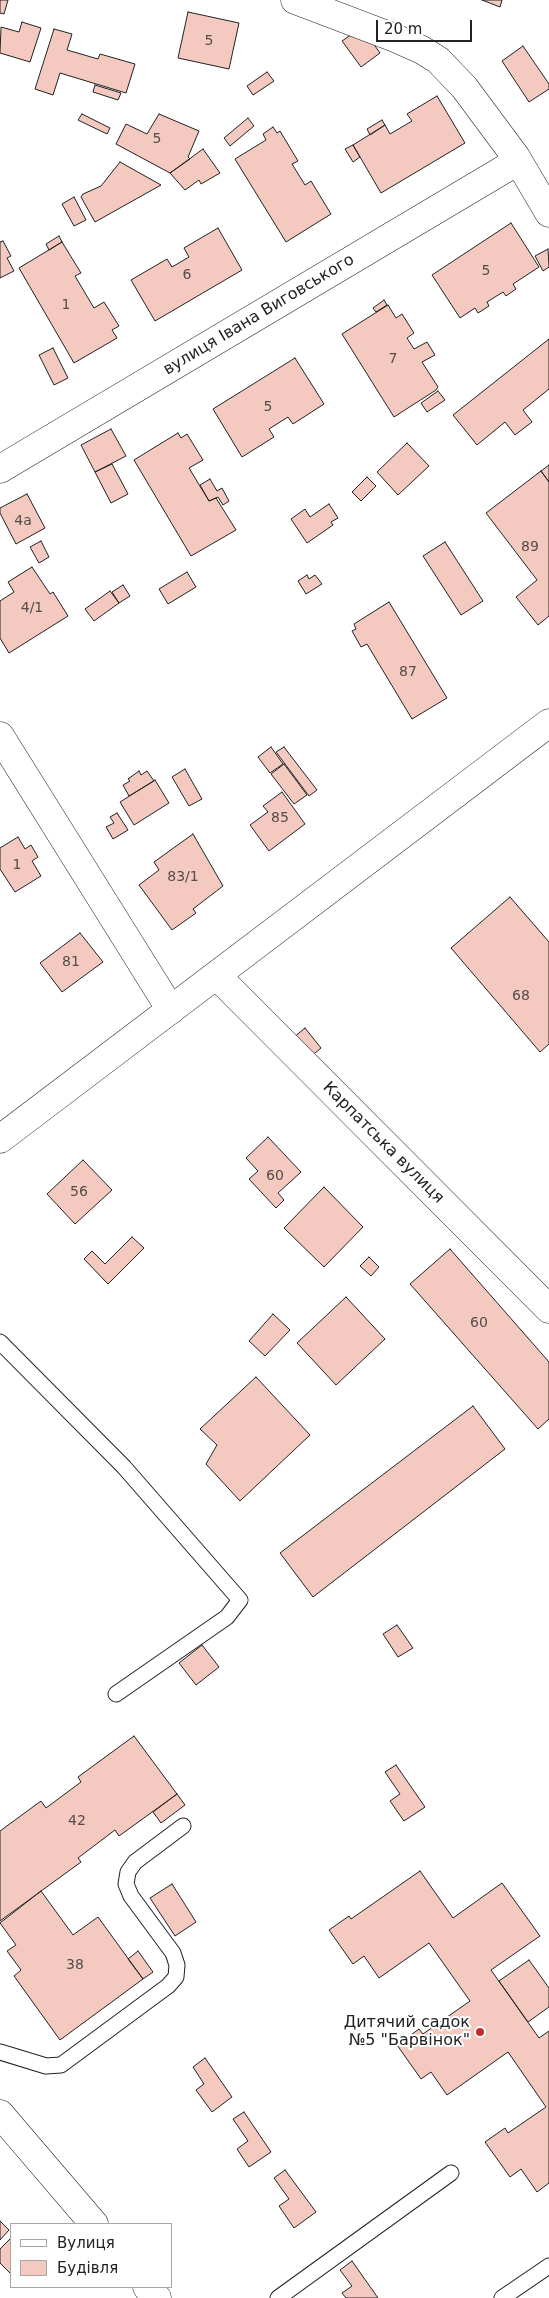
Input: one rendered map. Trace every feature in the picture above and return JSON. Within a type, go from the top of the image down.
[{"type":"street","points":[[294,0],[396,38],[438,60],[464,87],[518,161],[549,213]]},
{"type":"street","name":"вулиця Івана Виговського","points":[[0,469],[518,161]]},
{"type":"street","points":[[0,1139],[549,723]]},
{"type":"street","points":[[0,736],[171,1010]]},
{"type":"street","points":[[216,976],[549,1309]]},
{"type":"street","points":[[0,2114],[93,2223]]},
{"type":"street","points":[[148,2288],[157,2298]]},
{"type":"lane","points":[[0,1342],[124,1467],[240,1600],[228,1616],[116,1694]]},
{"type":"lane","points":[[0,2052],[46,2066],[61,2066],[168,1986],[176,1977],[177,1964],[173,1953],[131,1896],[126,1884],[128,1872],[135,1862],[183,1826]]},
{"type":"lane","points":[[278,2298],[451,2174]]},
{"type":"lane","points":[[502,2298],[549,2266]]},
{"type":"building","points":[[0,0],[8,0],[4,14],[0,13]]},
{"type":"building","points":[[482,0],[502,0],[500,7]]},
{"type":"building","points":[[188,12],[239,23],[229,69],[178,58]]},
{"type":"building","points":[[22,22],[41,28],[30,62],[0,53],[1,27],[19,32]]},
{"type":"building","points":[[54,29],[72,34],[67,50],[98,59],[100,54],[135,64],[126,93],[60,73],[53,95],[35,89]]},
{"type":"building","points":[[355,32],[368,36],[380,53],[361,67],[342,41]]},
{"type":"building","points":[[523,46],[549,84],[549,89],[529,102],[502,61]]},
{"type":"building","points":[[267,72],[274,81],[253,95],[247,86]]},
{"type":"building","points":[[95,85],[121,93],[118,100],[93,92]]},
{"type":"building","points":[[437,96],[465,143],[381,193],[353,145],[385,125],[390,134],[412,121],[407,114]]},
{"type":"building","points":[[82,114],[110,128],[107,134],[78,120]]},
{"type":"building","points":[[159,114],[199,131],[188,157],[190,159],[170,173],[116,144],[126,124],[147,134]]},
{"type":"building","points":[[248,118],[254,126],[230,146],[224,138]]},
{"type":"building","points":[[382,120],[385,125],[370,135],[367,129]]},
{"type":"building","points":[[273,127],[277,133],[280,131],[298,161],[292,164],[305,185],[311,181],[331,214],[286,242],[235,159],[266,140],[263,134]]},
{"type":"building","points":[[353,145],[360,157],[353,162],[345,149]]},
{"type":"building","points":[[203,149],[220,173],[201,184],[199,180],[185,190],[170,173]]},
{"type":"building","points":[[120,162],[161,185],[95,222],[81,197],[83,194],[101,186]]},
{"type":"building","points":[[74,197],[86,220],[74,226],[62,204]]},
{"type":"building","points":[[511,223],[539,267],[513,284],[516,289],[506,296],[503,292],[487,302],[489,306],[478,313],[475,308],[460,318],[432,275]]},
{"type":"building","points":[[218,228],[242,270],[155,321],[131,280],[167,259],[172,267],[189,257],[184,248]]},
{"type":"building","points":[[59,236],[62,242],[49,250],[46,244]]},
{"type":"building","points":[[3,241],[11,256],[7,258],[14,271],[0,278],[0,242]]},
{"type":"building","points":[[62,242],[81,273],[75,276],[94,308],[104,302],[119,326],[112,330],[117,338],[74,363],[19,268]]},
{"type":"building","points":[[548,249],[549,267],[543,271],[535,256]]},
{"type":"building","points":[[384,300],[387,305],[376,312],[373,308]]},
{"type":"building","points":[[388,305],[396,318],[402,314],[414,333],[407,338],[414,349],[427,342],[435,355],[422,362],[438,387],[394,417],[342,334]]},
{"type":"building","points":[[549,339],[549,389],[523,410],[532,422],[515,435],[505,422],[477,445],[453,415]]},
{"type":"building","points":[[53,348],[68,378],[54,385],[39,355]]},
{"type":"building","points":[[295,358],[324,404],[293,424],[288,417],[269,429],[274,437],[242,457],[213,409]]},
{"type":"building","points":[[438,391],[445,400],[427,412],[421,403]]},
{"type":"building","points":[[111,429],[126,456],[95,472],[81,445]]},
{"type":"building","points":[[178,433],[181,438],[187,434],[203,460],[189,468],[209,501],[216,498],[236,530],[191,556],[134,460]]},
{"type":"building","points":[[407,443],[429,466],[398,495],[377,472]]},
{"type":"building","points":[[112,464],[128,494],[111,503],[95,472]]},
{"type":"building","points":[[549,465],[549,482],[541,471]]},
{"type":"building","points":[[541,471],[549,482],[549,616],[538,625],[516,597],[537,580],[486,513]]},
{"type":"building","points":[[367,477],[376,486],[361,501],[352,492]]},
{"type":"building","points":[[210,479],[217,491],[222,488],[229,501],[223,505],[218,497],[209,501],[200,485]]},
{"type":"building","points":[[27,494],[45,528],[16,544],[0,513],[0,508]]},
{"type":"building","points":[[329,504],[338,518],[331,522],[333,525],[307,543],[291,519],[305,509],[310,517]]},
{"type":"building","points":[[41,541],[49,557],[39,563],[30,547]]},
{"type":"building","points":[[445,542],[483,601],[461,615],[423,556]]},
{"type":"building","points":[[32,567],[50,594],[53,592],[68,616],[9,653],[0,638],[0,601],[14,592],[8,582]]},
{"type":"building","points":[[187,572],[196,587],[168,604],[159,589]]},
{"type":"building","points":[[307,575],[309,579],[315,575],[322,584],[306,594],[298,581]]},
{"type":"building","points":[[123,585],[130,596],[119,603],[112,592]]},
{"type":"building","points":[[110,591],[119,603],[94,621],[85,609]]},
{"type":"building","points":[[389,602],[447,698],[412,719],[367,644],[361,647],[352,631],[356,629],[354,624]]},
{"type":"building","points":[[271,747],[283,764],[270,773],[258,757]]},
{"type":"building","points":[[284,747],[317,790],[309,796],[276,752]]},
{"type":"building","points":[[284,764],[307,795],[294,804],[271,774]]},
{"type":"building","points":[[185,769],[202,799],[189,806],[172,777]]},
{"type":"building","points":[[139,771],[141,775],[147,771],[154,781],[129,796],[123,785],[130,781],[128,779]]},
{"type":"building","points":[[155,780],[169,803],[134,825],[120,802]]},
{"type":"building","points":[[282,792],[305,824],[269,851],[250,825],[268,812],[263,806]]},
{"type":"building","points":[[117,813],[128,830],[113,839],[106,827],[114,823],[110,817]]},
{"type":"building","points":[[193,834],[223,886],[193,909],[196,913],[172,930],[139,885],[159,870],[154,862]]},
{"type":"building","points":[[18,837],[25,849],[31,845],[38,857],[32,861],[41,876],[15,892],[0,869],[0,848]]},
{"type":"building","points":[[510,897],[549,942],[549,1044],[540,1052],[451,948]]},
{"type":"building","points":[[80,933],[103,962],[62,992],[40,963]]},
{"type":"building","points":[[305,1028],[321,1048],[309,1058],[293,1038]]},
{"type":"building","points":[[268,1137],[301,1172],[278,1193],[284,1200],[276,1208],[249,1179],[258,1171],[246,1158]]},
{"type":"building","points":[[83,1160],[112,1190],[75,1224],[47,1194]]},
{"type":"building","points":[[324,1187],[363,1227],[324,1267],[284,1228]]},
{"type":"building","points":[[132,1237],[144,1248],[108,1284],[84,1259],[92,1251],[105,1264]]},
{"type":"building","points":[[450,1249],[549,1362],[549,1419],[538,1429],[410,1284]]},
{"type":"building","points":[[369,1257],[379,1267],[371,1276],[360,1266]]},
{"type":"building","points":[[346,1297],[385,1339],[336,1385],[297,1343]]},
{"type":"building","points":[[273,1314],[290,1330],[265,1356],[249,1341]]},
{"type":"building","points":[[256,1377],[310,1435],[240,1501],[206,1464],[217,1445],[200,1429]]},
{"type":"building","points":[[473,1406],[505,1449],[313,1597],[280,1553]]},
{"type":"building","points":[[397,1625],[413,1648],[398,1657],[383,1634]]},
{"type":"building","points":[[202,1645],[219,1667],[196,1685],[179,1663]]},
{"type":"building","points":[[134,1736],[177,1794],[119,1836],[115,1830],[78,1858],[81,1862],[0,1921],[0,1831],[41,1801],[46,1808],[81,1782],[78,1777]]},
{"type":"building","points":[[396,1765],[425,1807],[404,1821],[390,1801],[400,1794],[385,1772]]},
{"type":"building","points":[[177,1794],[185,1805],[161,1823],[153,1812]]},
{"type":"building","name":"Дитячий садок №5 \"Барвінок\"","points":[[420,1871],[453,1918],[502,1883],[540,1936],[491,1970],[539,2038],[549,2031],[549,2183],[537,2192],[521,2169],[510,2177],[485,2142],[505,2128],[508,2133],[546,2107],[508,2052],[447,2095],[431,2072],[421,2079],[397,2045],[419,2029],[423,2034],[470,2001],[429,1943],[379,1978],[364,1956],[353,1964],[329,1930],[349,1916],[351,1919]]},
{"type":"building","points":[[172,1884],[196,1922],[175,1936],[150,1898]]},
{"type":"building","points":[[41,1891],[73,1935],[98,1917],[143,1979],[60,2040],[14,1976],[21,1970],[7,1951],[16,1945],[0,1923]]},
{"type":"building","points":[[138,1951],[153,1972],[143,1979],[128,1959]]},
{"type":"building","points":[[529,1960],[549,1988],[549,2007],[528,2022],[499,1981]]},
{"type":"building","points":[[205,2058],[232,2097],[212,2112],[196,2090],[204,2084],[193,2067]]},
{"type":"building","points":[[244,2112],[271,2152],[249,2167],[237,2149],[248,2141],[233,2119]]},
{"type":"building","points":[[285,2170],[316,2212],[294,2228],[279,2206],[289,2199],[274,2178]]},
{"type":"building","points":[[0,2221],[9,2230],[0,2240]]},
{"type":"building","points":[[10,2239],[10,2273],[0,2263],[0,2249]]},
{"type":"building","points":[[352,2261],[378,2298],[346,2298],[342,2293],[352,2286],[340,2270]]},
{"type":"place","name":"Дитячий садок №5 \"Барвінок\"","points":[[480,2032]]}]
